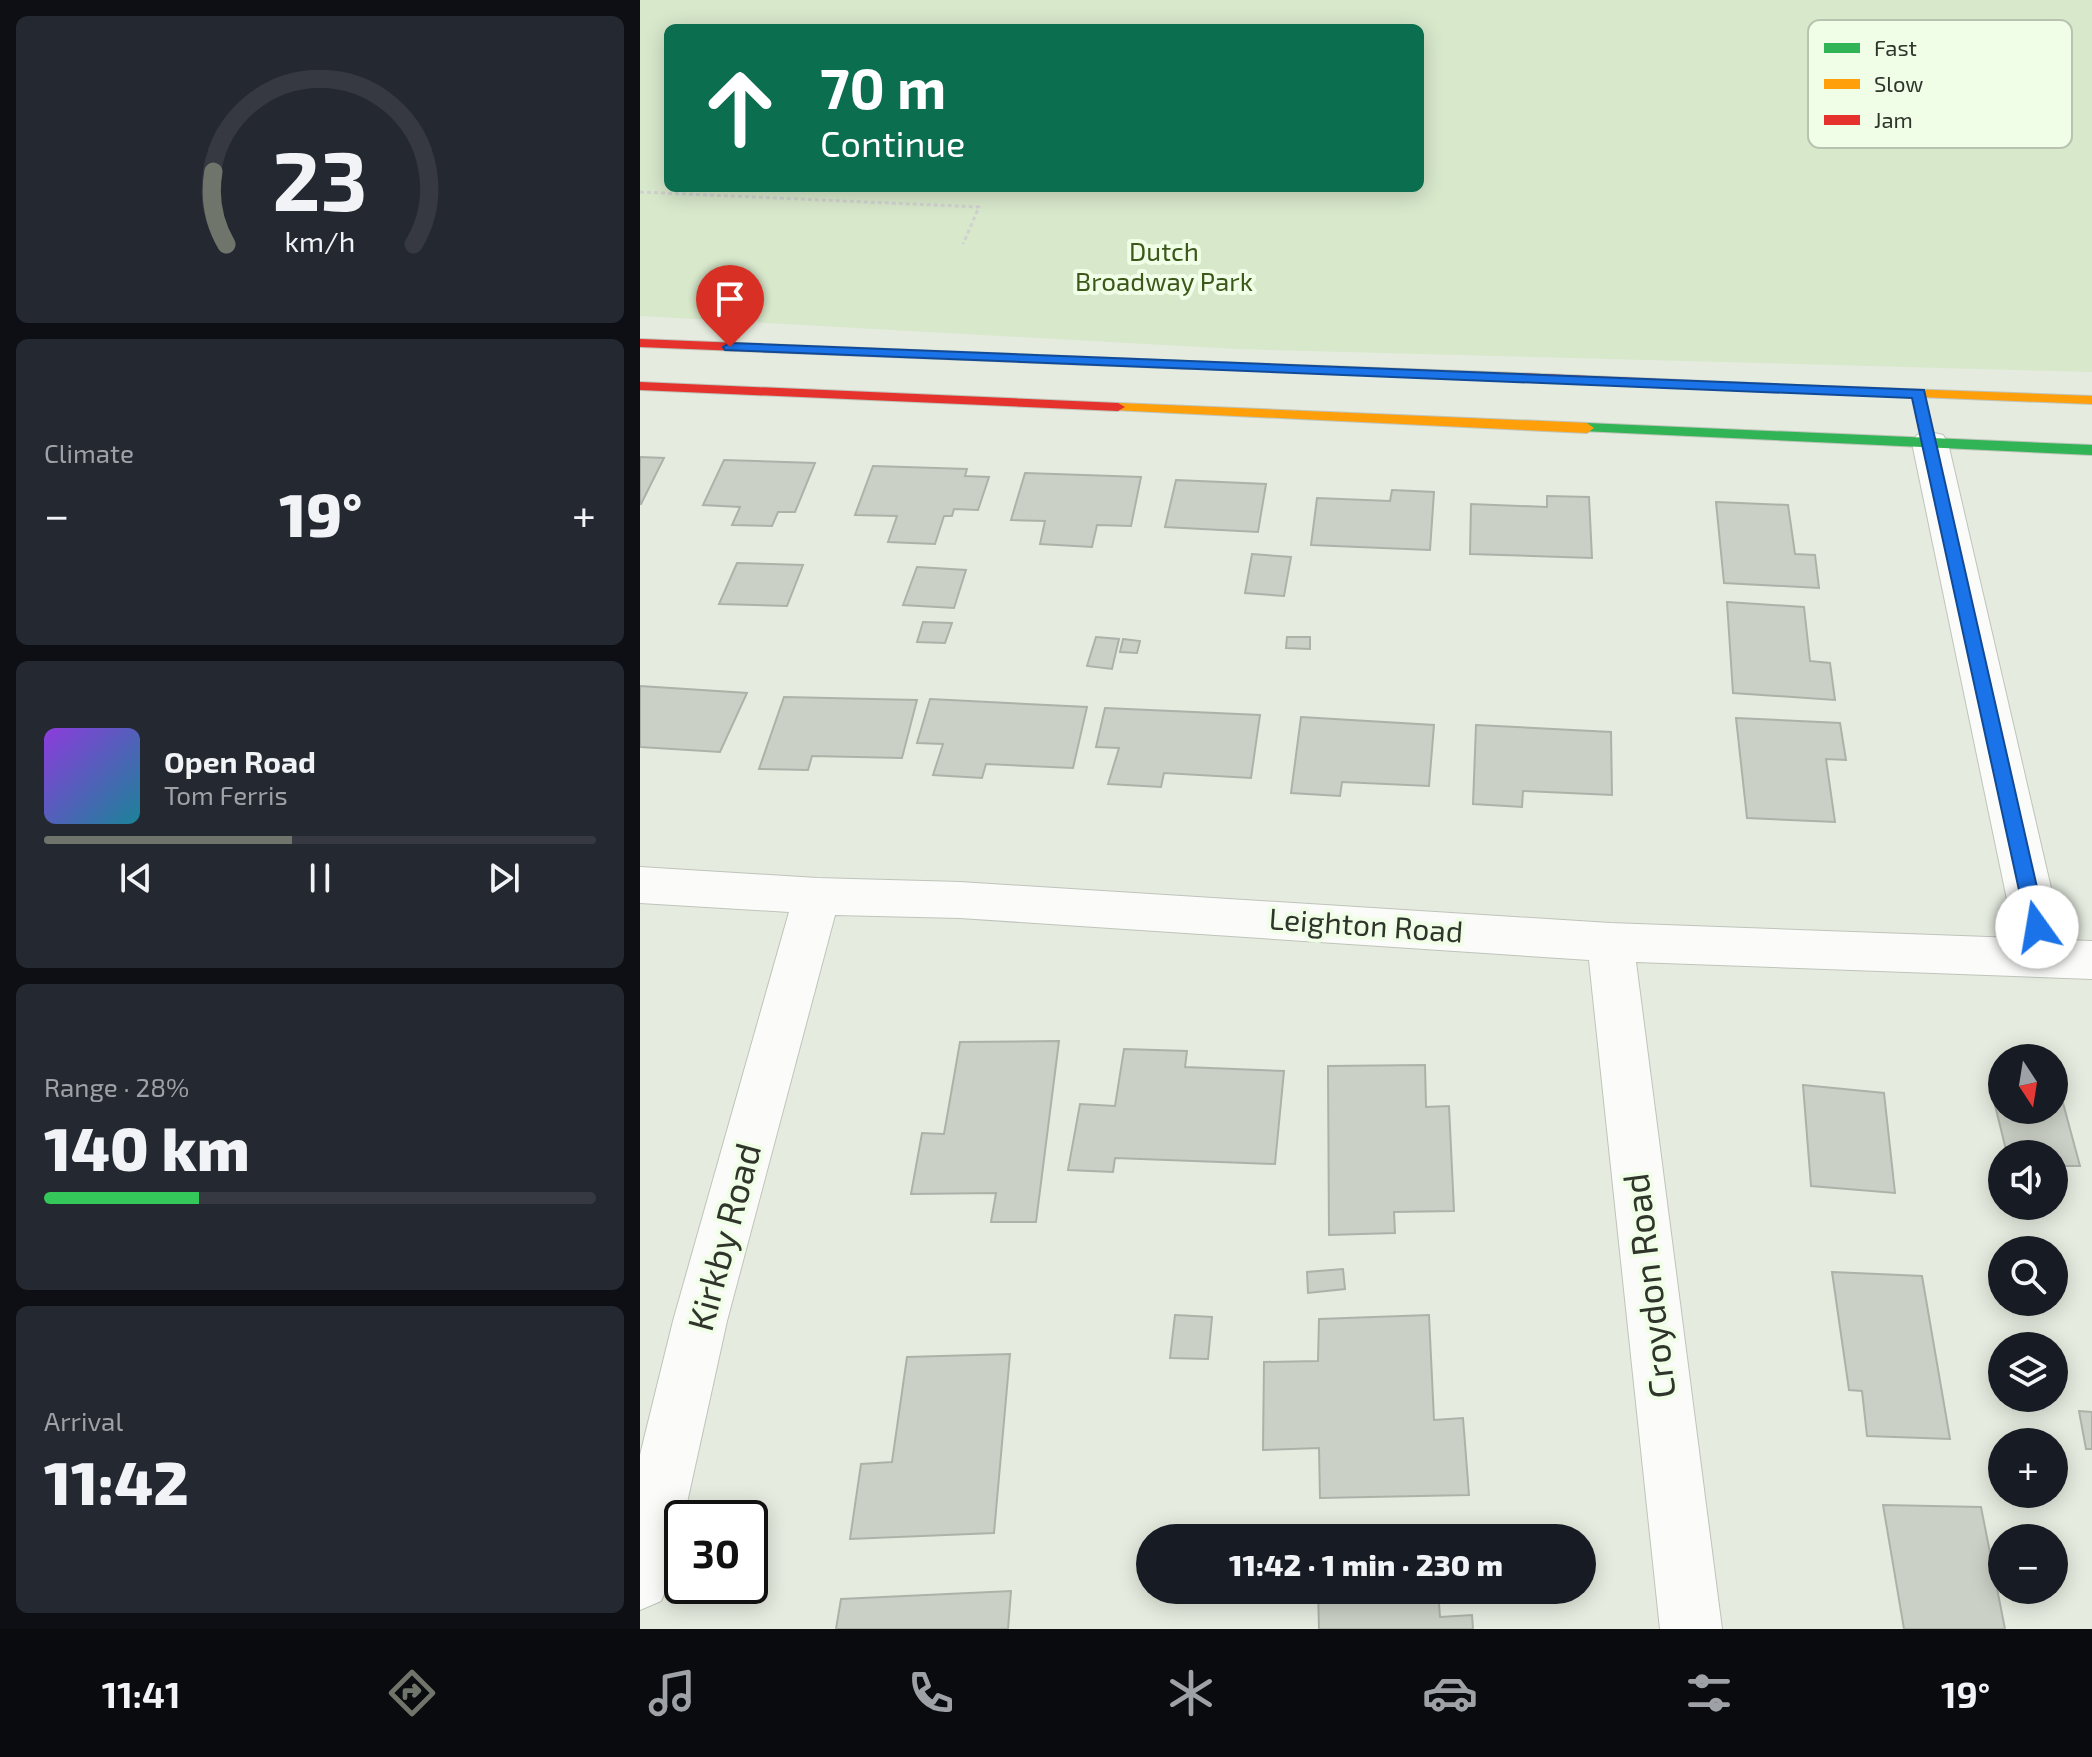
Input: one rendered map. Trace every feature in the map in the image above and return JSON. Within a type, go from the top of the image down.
[{"type":"main road","points":[[640,343],[1029,382],[1930,443],[2092,450]]},
{"type":"main road","points":[[640,386],[1029,382],[1919,394],[2092,400]]},
{"type":"main road","points":[[1919,394],[1930,443]]},
{"type":"street","points":[[1930,443],[2043,957]]},
{"type":"street","name":"Leighton Road","points":[[640,885],[817,896],[960,900],[1610,942],[2092,960]]},
{"type":"street","name":"Kirkby Road","points":[[640,1580],[700,1321],[817,896]]},
{"type":"street","name":"Croydon Road","points":[[1610,942],[1691,1629]]},
{"type":"path","points":[[640,192],[979,207],[963,244]]},
{"type":"green space","name":"Dutch Broadway Park","points":[[640,0],[2092,0],[2092,372],[1236,349],[640,316]]},
{"type":"building","points":[[640,457],[664,458],[641,504],[640,504]]},
{"type":"building","points":[[724,460],[815,463],[795,512],[778,512],[772,526],[732,525],[740,507],[703,505]]},
{"type":"building","points":[[873,466],[967,469],[965,476],[989,477],[978,510],[954,509],[952,516],[944,516],[935,544],[888,542],[897,516],[855,515]]},
{"type":"building","points":[[1025,473],[1141,477],[1131,526],[1097,525],[1092,547],[1040,544],[1045,521],[1011,520]]},
{"type":"building","points":[[1176,480],[1266,484],[1258,532],[1165,527]]},
{"type":"building","points":[[1392,490],[1434,492],[1430,550],[1311,545],[1317,498],[1390,501]]},
{"type":"building","points":[[1547,496],[1589,497],[1592,558],[1470,554],[1471,504],[1547,507]]},
{"type":"building","points":[[1716,502],[1788,505],[1795,554],[1815,555],[1819,588],[1724,583]]},
{"type":"building","points":[[1252,554],[1291,557],[1284,596],[1245,593]]},
{"type":"building","points":[[737,563],[803,565],[787,606],[719,604]]},
{"type":"building","points":[[917,567],[966,570],[954,608],[903,605]]},
{"type":"building","points":[[1727,602],[1804,607],[1810,661],[1830,663],[1835,700],[1733,693]]},
{"type":"building","points":[[923,622],[952,623],[945,643],[917,642]]},
{"type":"building","points":[[1096,637],[1119,639],[1112,669],[1087,666]]},
{"type":"building","points":[[1287,637],[1310,637],[1310,649],[1286,648]]},
{"type":"building","points":[[1123,639],[1140,641],[1137,653],[1120,652]]},
{"type":"building","points":[[640,686],[747,693],[720,752],[640,747]]},
{"type":"building","points":[[784,697],[917,700],[902,758],[812,756],[808,770],[759,769]]},
{"type":"building","points":[[930,699],[1087,707],[1073,768],[986,764],[982,778],[933,775],[943,744],[917,743]]},
{"type":"building","points":[[1105,708],[1260,715],[1251,778],[1164,773],[1161,787],[1108,784],[1119,748],[1096,747]]},
{"type":"building","points":[[1301,717],[1434,725],[1429,786],[1342,782],[1340,796],[1291,793]]},
{"type":"building","points":[[1736,718],[1840,723],[1846,760],[1826,759],[1835,822],[1747,818]]},
{"type":"building","points":[[1476,725],[1611,732],[1612,795],[1523,791],[1522,807],[1473,804]]},
{"type":"building","points":[[1059,1041],[1036,1222],[991,1222],[996,1193],[911,1194],[922,1133],[944,1134],[960,1042]]},
{"type":"building","points":[[1124,1049],[1187,1051],[1185,1067],[1284,1071],[1275,1164],[1115,1158],[1113,1172],[1068,1170],[1080,1104],[1115,1106]]},
{"type":"building","points":[[1425,1065],[1426,1107],[1449,1106],[1454,1211],[1394,1212],[1395,1233],[1329,1235],[1328,1066]]},
{"type":"building","points":[[1803,1085],[1884,1093],[1895,1193],[1811,1186]]},
{"type":"building","points":[[2068,1122],[2080,1166],[2068,1166],[2068,1140],[2004,1140],[2000,1124],[2068,1124]]},
{"type":"building","points":[[1343,1269],[1345,1289],[1308,1293],[1307,1272]]},
{"type":"building","points":[[1832,1272],[1922,1276],[1950,1439],[1867,1436],[1862,1391],[1849,1390]]},
{"type":"building","points":[[1175,1315],[1212,1317],[1208,1359],[1170,1358]]},
{"type":"building","points":[[1429,1315],[1434,1420],[1463,1418],[1469,1495],[1320,1498],[1319,1448],[1263,1450],[1264,1362],[1318,1361],[1319,1319]]},
{"type":"building","points":[[1010,1354],[994,1533],[850,1539],[861,1464],[892,1462],[907,1357]]},
{"type":"building","points":[[2079,1411],[2092,1412],[2092,1449],[2086,1449]]},
{"type":"building","points":[[1883,1505],[1981,1507],[1988,1543],[1988,1604],[2000,1604],[2005,1629],[1904,1629]]},
{"type":"building","points":[[1011,1591],[1008,1629],[836,1629],[841,1599]]},
{"type":"building","points":[[1318,1604],[1439,1604],[1440,1617],[1472,1615],[1473,1629],[1319,1629]]},
{"type":"traffic: fast","points":[[1587,428],[2092,450]]},
{"type":"traffic: slow","points":[[1190,365],[1516,377]]},
{"type":"traffic: slow","points":[[1774,388],[2092,400]]},
{"type":"traffic: slow","points":[[1118,407],[1587,428]]},
{"type":"traffic: jam","points":[[640,343],[1190,365]]},
{"type":"traffic: jam","points":[[1516,377],[1774,388]]},
{"type":"traffic: jam","points":[[640,386],[1118,407]]},
{"type":"route","points":[[730,347],[1919,394],[2037,927]]}]
